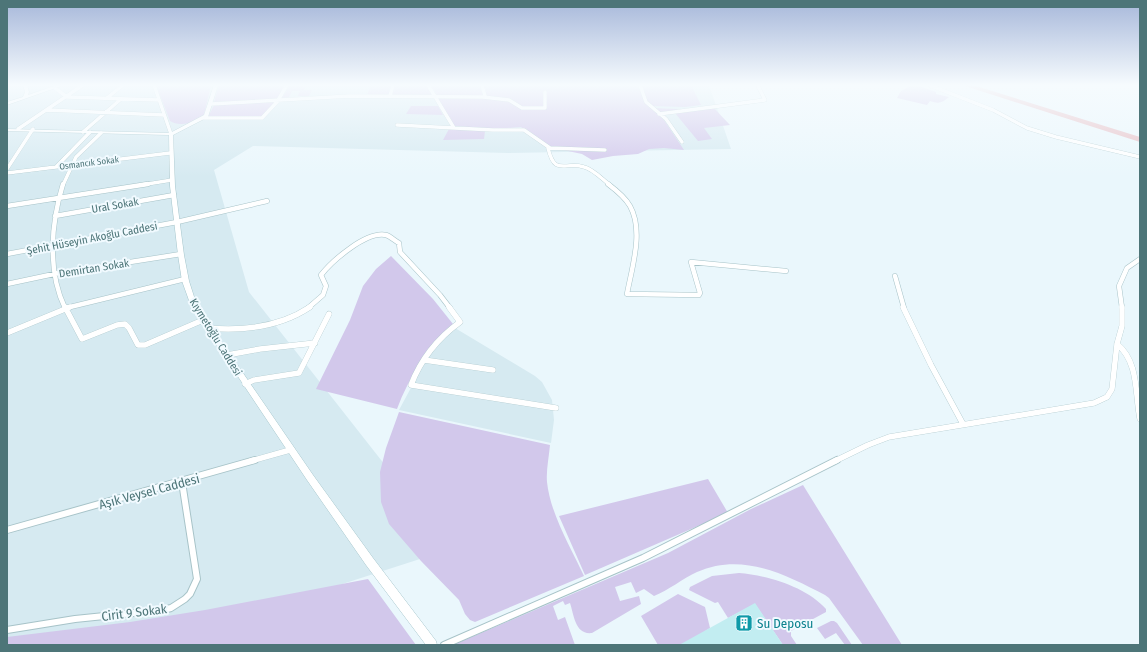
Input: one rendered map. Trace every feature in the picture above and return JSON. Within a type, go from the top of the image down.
[{"type":"main road","points":[[7,130],[33,129],[101,133],[171,134],[204,118]]},
{"type":"main road","name":"Kıymetoğlu Caddesi","points":[[171,134],[170,153],[172,180],[181,254],[185,279],[194,306],[245,384],[375,572],[432,645]]},
{"type":"street","points":[[18,129],[38,115]]},
{"type":"street","points":[[83,132],[103,115]]},
{"type":"street","points":[[164,115],[171,134]]},
{"type":"street","points":[[204,118],[262,118],[264,115]]},
{"type":"street","points":[[446,115],[454,128]]},
{"type":"street","points":[[661,115],[666,119],[682,142]]},
{"type":"street","points":[[1003,115],[1026,128],[1056,137],[1140,157]]},
{"type":"street","points":[[397,125],[524,130],[548,148],[605,150]]},
{"type":"street","points":[[7,169],[33,129]]},
{"type":"street","points":[[56,167],[90,132]]},
{"type":"street","points":[[101,133],[70,165],[59,198],[55,216],[54,274],[57,288],[82,339],[117,325],[125,324],[130,329],[136,342],[138,344],[145,345],[203,320]]},
{"type":"street","points":[[548,148],[556,166],[563,168],[579,165],[586,167],[623,197],[630,205],[634,214],[636,235],[627,294],[699,295],[700,293],[691,262],[786,271]]},
{"type":"street","name":"Osmancık Sokak","points":[[7,173],[170,153]]},
{"type":"street","points":[[7,206],[172,180]]},
{"type":"street","name":"Ural Sokak","points":[[55,216],[174,195]]},
{"type":"street","name":"Şehit Hüseyin Akoğlu Caddesi","points":[[7,254],[177,222],[267,201]]},
{"type":"street","points":[[208,328],[233,330],[255,328],[276,323],[305,310],[318,301],[323,295],[326,286],[320,275],[333,261],[351,247],[373,236],[386,235],[399,243],[400,252],[440,295],[460,322],[446,333],[424,360],[411,385],[556,408]]},
{"type":"street","name":"Demirtan Sokak","points":[[7,284],[54,274],[181,254]]},
{"type":"street","points":[[444,645],[643,558],[868,445],[889,437],[1067,408],[1104,400],[1112,389],[1117,344],[1122,326],[1119,286],[1127,268],[1140,259]]},
{"type":"street","points":[[895,276],[897,291],[907,317],[937,379],[963,424]]},
{"type":"street","points":[[7,333],[66,308],[185,279]]},
{"type":"street","points":[[245,384],[254,380],[299,373],[329,314]]},
{"type":"street","points":[[227,356],[260,349],[314,343]]},
{"type":"street","points":[[1117,344],[1124,349],[1127,354],[1134,376],[1140,419]]},
{"type":"street","points":[[424,360],[493,370]]},
{"type":"street","name":"Aşık Veysel Caddesi","points":[[7,530],[182,482],[290,450]]},
{"type":"street","name":"Cirit 9 Sokak","points":[[7,630],[75,619],[163,610],[171,608],[185,599],[190,594],[197,579],[182,482]]},
{"type":"shaded area","points":[[7,115],[719,115],[731,149],[508,153],[253,146],[214,170],[249,292],[451,549],[153,645],[7,645]]},
{"type":"shaded area","points":[[168,115],[204,115],[193,122],[183,124],[170,121]]},
{"type":"shaded area","points":[[209,115],[262,115],[261,117],[208,117]]},
{"type":"shaded area","points":[[448,115],[660,115],[684,150],[664,148],[649,149],[638,154],[613,156],[592,160],[582,154],[549,147],[521,127],[494,129],[454,126]]},
{"type":"shaded area","points":[[677,115],[721,115],[730,125],[704,128],[712,139],[698,141]]},
{"type":"shaded area","points":[[449,129],[485,131],[484,139],[443,140]]},
{"type":"shaded area","points":[[391,256],[433,299],[453,324],[435,342],[420,363],[407,385],[397,409],[316,389],[350,320],[363,286],[376,269]]},
{"type":"shaded area","points":[[455,328],[535,376],[542,382],[552,400],[554,420],[551,443],[399,410],[432,352]]},
{"type":"shaded area","points":[[399,412],[550,445],[547,482],[552,506],[584,576],[475,622],[470,620],[465,614],[459,600],[421,561],[389,524],[381,502],[380,472],[386,448]]},
{"type":"shaded area","points":[[708,479],[728,513],[585,575],[559,516]]},
{"type":"shaded area","points":[[803,485],[902,645],[863,645],[829,598],[825,595],[779,573],[747,565],[730,564],[714,566],[697,572],[654,596],[644,589],[636,593],[631,582],[615,587],[620,601],[639,596],[641,604],[592,633],[586,633],[579,628],[574,618],[570,603],[565,605],[563,601],[553,606],[558,620],[565,617],[575,645],[453,645],[668,553],[751,509]]},
{"type":"shaded area","points":[[739,573],[774,579],[798,588],[818,601],[826,609],[826,612],[791,631],[791,636],[797,645],[783,645],[755,604],[728,618],[718,602],[715,603],[689,590],[690,587],[712,576]]},
{"type":"shaded area","points":[[368,579],[416,645],[7,645],[7,637],[130,622],[205,610]]},
{"type":"shaded area","points":[[678,594],[705,607],[710,628],[684,645],[658,645],[641,616]]},
{"type":"shaded area","points":[[831,621],[837,623],[852,645],[845,645],[836,633],[825,639],[817,628]]},
{"type":"building","name":"Su Deposu","points":[[755,603],[783,645],[679,645]]},
{"type":"waterway","points":[[1062,115],[1140,140]]},
{"type":"place","name":"Su Deposu","points":[[744,623]]}]
